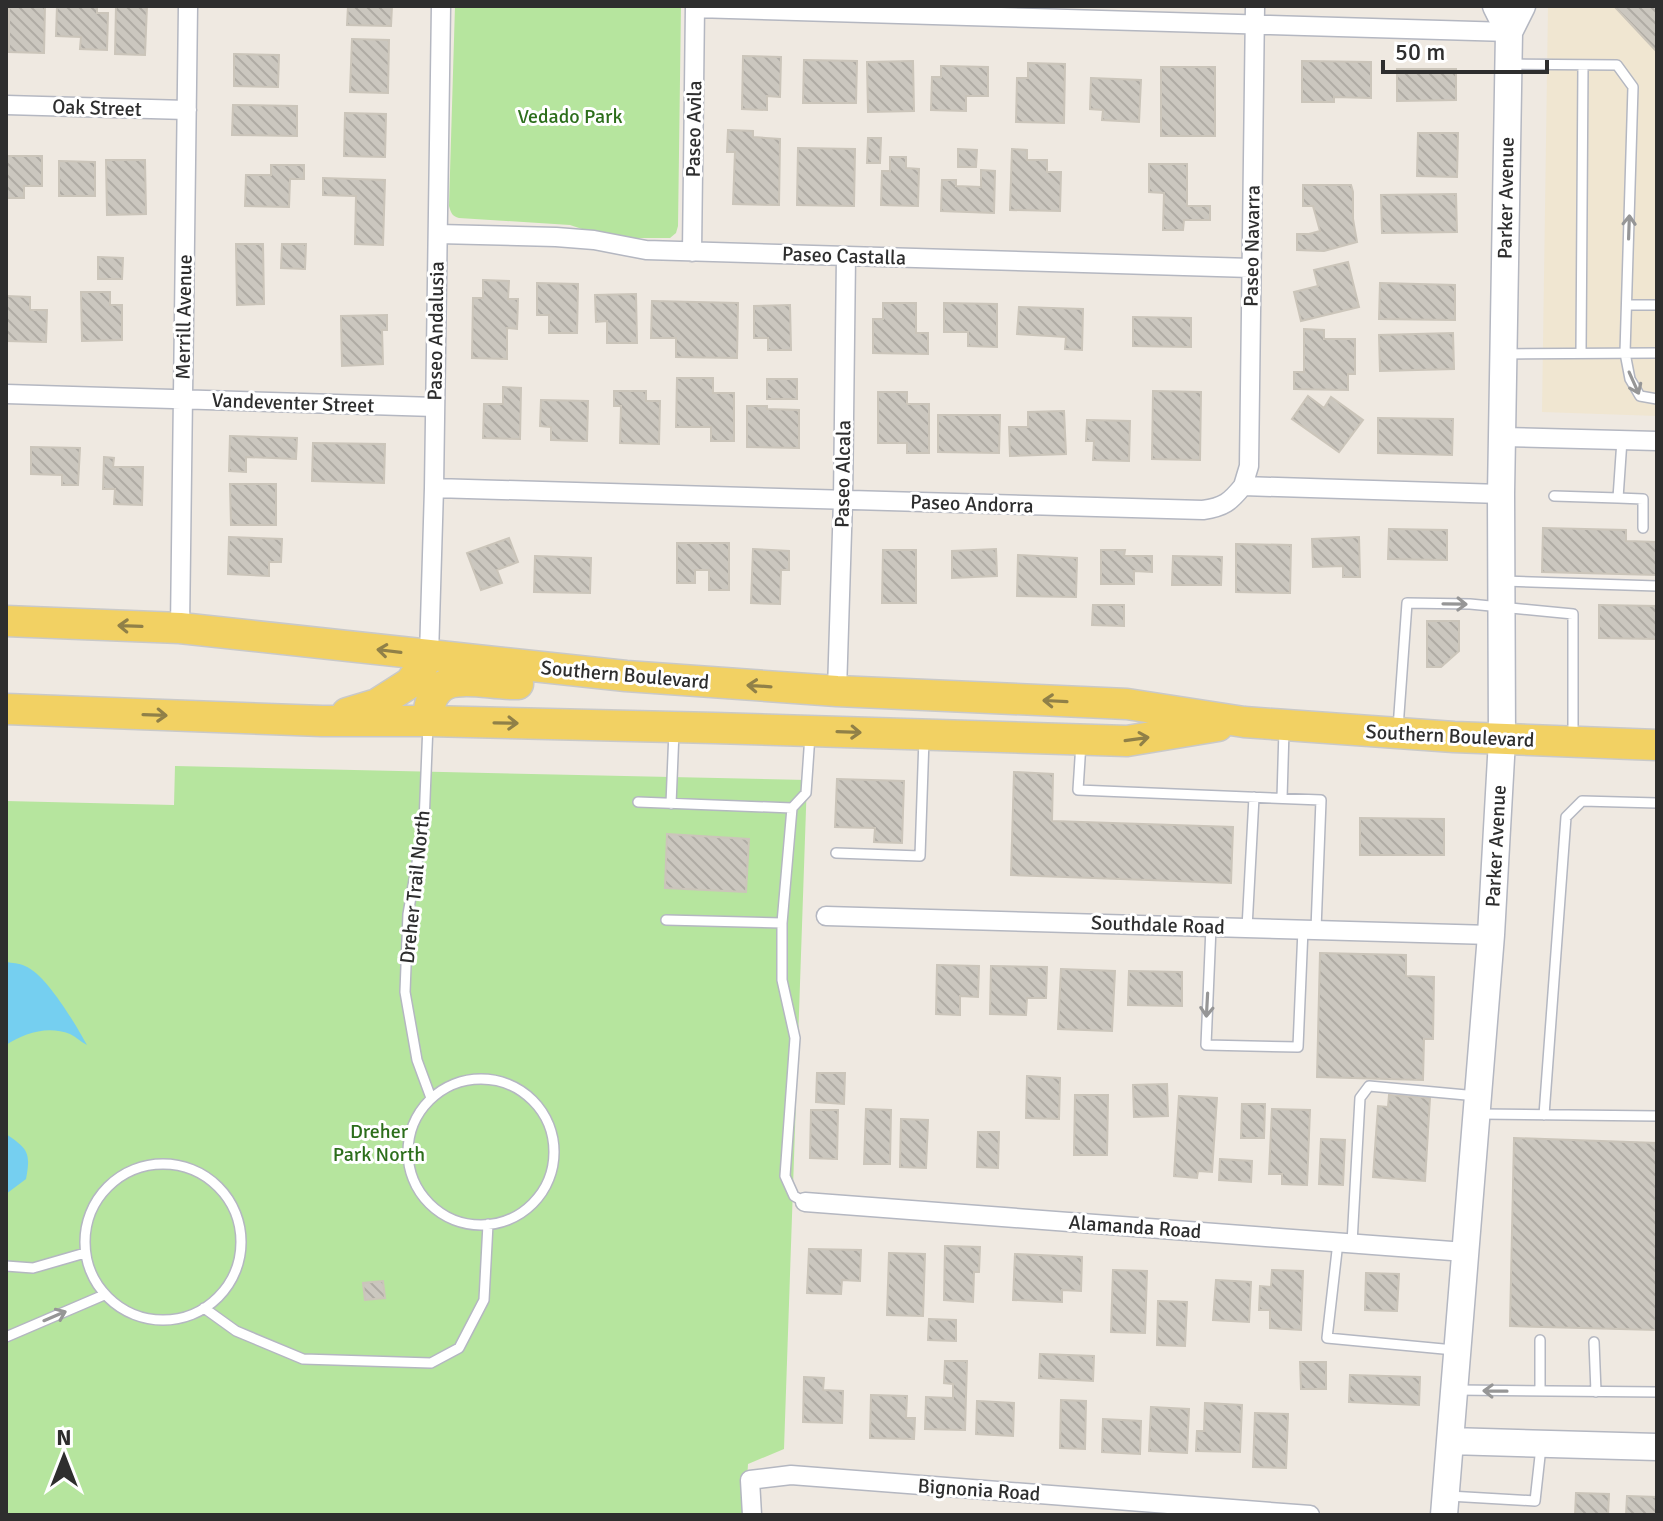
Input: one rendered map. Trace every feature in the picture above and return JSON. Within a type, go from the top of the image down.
[{"type":"main road","name":"Southern Boulevard","points":[[6,621],[180,628],[550,669],[837,691],[1127,704],[1244,722],[1502,740],[1657,745]]},
{"type":"main road","points":[[322,721],[377,704],[410,683],[429,656]]},
{"type":"main road","points":[[428,721],[433,694],[451,681],[517,685],[550,669]]},
{"type":"main road","points":[[714,728],[785,710],[837,691]]},
{"type":"main road","name":"Southern Boulevard","points":[[6,709],[322,721],[674,727],[1127,741],[1244,722]]},
{"type":"street","name":"Merrill Avenue","points":[[180,628],[188,6]]},
{"type":"street","name":"Paseo Andalusia","points":[[429,656],[441,6]]},
{"type":"street","name":"Parker Avenue","points":[[1496,6],[1509,32]]},
{"type":"street","name":"Parker Avenue","points":[[1445,1506],[1491,935],[1502,740],[1501,494],[1508,64],[1509,32],[1522,6]]},
{"type":"street","points":[[695,7],[1255,15],[1509,32]]},
{"type":"street","name":"Paseo Avila","points":[[692,252],[695,7]]},
{"type":"street","name":"Paseo Navarra","points":[[1243,486],[1249,466],[1255,15]]},
{"type":"street","name":"Oak Street","points":[[6,105],[187,110]]},
{"type":"street","name":"Paseo Castalla","points":[[438,234],[556,237],[594,240],[646,250],[692,252],[1251,268]]},
{"type":"street","name":"Paseo Alcala","points":[[837,691],[846,256]]},
{"type":"street","name":"Vandeventer Street","points":[[6,394],[435,407]]},
{"type":"street","points":[[1502,437],[1657,441]]},
{"type":"street","points":[[1243,486],[1501,494]]},
{"type":"street","name":"Paseo Andorra","points":[[434,488],[1203,510],[1231,501],[1243,486]]},
{"type":"street","name":"Southdale Road","points":[[826,916],[1491,935]]},
{"type":"street","name":"Alamanda Road","points":[[805,1202],[1465,1252]]},
{"type":"street","points":[[1450,1441],[1657,1447]]},
{"type":"street","name":"Bignonia Road","points":[[752,1515],[750,1480],[791,1475],[1310,1515]]},
{"type":"lane","points":[[1508,64],[1617,65],[1633,87],[1625,353],[1630,379],[1640,396],[1657,399]]},
{"type":"lane","points":[[1581,353],[1583,65]]},
{"type":"lane","points":[[1627,305],[1657,305]]},
{"type":"lane","points":[[1503,354],[1657,353]]},
{"type":"lane","points":[[1618,498],[1622,440]]},
{"type":"lane","points":[[1554,496],[1643,499],[1643,528]]},
{"type":"lane","points":[[1398,733],[1407,603],[1470,604],[1502,594],[1657,586]]},
{"type":"lane","points":[[1502,594],[1534,611],[1573,614],[1573,742]]},
{"type":"lane","name":"Dreher Trail North","points":[[428,721],[424,823],[408,914],[405,992],[417,1060],[431,1098]]},
{"type":"lane","points":[[1282,798],[1284,725]]},
{"type":"lane","points":[[671,804],[674,727]]},
{"type":"lane","points":[[805,1202],[794,1196],[785,1176],[795,1038],[782,980],[782,923],[792,808],[806,793],[810,731]]},
{"type":"lane","points":[[836,853],[920,856],[924,735]]},
{"type":"lane","points":[[1081,739],[1078,790],[1321,800],[1298,1047],[1206,1045],[1211,927]]},
{"type":"lane","points":[[1247,928],[1254,797]]},
{"type":"lane","points":[[1544,1115],[1566,817],[1582,801],[1657,803]]},
{"type":"lane","points":[[638,802],[792,808]]},
{"type":"lane","points":[[666,920],[782,923]]},
{"type":"lane","points":[[476,1078],[501,1081],[523,1092],[539,1107],[550,1126],[555,1148],[552,1170],[543,1191],[529,1207],[509,1219],[488,1224],[465,1223],[444,1215],[426,1200],[414,1181],[408,1159],[409,1137],[417,1115],[431,1098],[452,1084],[476,1078]]},
{"type":"lane","points":[[1457,1350],[1327,1338],[1345,1242],[1360,1098],[1369,1086],[1544,1115],[1657,1116]]},
{"type":"lane","points":[[156,1163],[182,1166],[206,1176],[226,1194],[238,1217],[242,1243],[237,1269],[224,1291],[204,1308],[180,1318],[154,1319],[129,1312],[104,1295],[93,1277],[85,1253],[85,1228],[94,1204],[110,1184],[130,1170],[156,1163]]},
{"type":"lane","points":[[204,1308],[236,1331],[303,1359],[431,1363],[459,1348],[484,1300],[488,1224]]},
{"type":"lane","points":[[6,1266],[33,1268],[85,1253]]},
{"type":"lane","points":[[6,1337],[104,1295]]},
{"type":"lane","points":[[1540,1340],[1540,1391]]},
{"type":"lane","points":[[1594,1342],[1596,1392]]},
{"type":"lane","points":[[1454,1390],[1657,1392]]},
{"type":"lane","points":[[1445,1506],[1535,1501],[1541,1443]]},
{"type":"shaded area","points":[[1548,6],[1657,6],[1657,416],[1542,412]]},
{"type":"green space","name":"Vedado Park","points":[[455,6],[681,6],[676,233],[670,238],[629,238],[570,225],[459,218],[453,215],[449,206]]},
{"type":"green space","name":"Dreher Park North","points":[[175,766],[807,780],[784,1449],[748,1464],[745,1515],[6,1515],[6,801],[174,805]]},
{"type":"water","points":[[6,962],[25,966],[42,979],[60,1001],[87,1045],[62,1031],[45,1030],[20,1037],[6,1045]]},
{"type":"water","points":[[6,1134],[23,1148],[28,1163],[26,1179],[6,1194]]},
{"type":"building","points":[[9,6],[45,6],[44,53],[9,52]]},
{"type":"building","points":[[57,6],[97,6],[97,13],[108,13],[107,50],[80,49],[81,37],[56,36]]},
{"type":"building","points":[[116,6],[147,6],[145,55],[115,54]]},
{"type":"building","points":[[348,6],[392,6],[391,26],[347,25]]},
{"type":"building","points":[[1614,6],[1657,6],[1657,52]]},
{"type":"building","points":[[352,39],[389,40],[388,93],[350,92]]},
{"type":"building","points":[[234,54],[279,55],[278,87],[234,86]]},
{"type":"building","points":[[743,56],[781,57],[780,97],[767,96],[767,110],[742,109]]},
{"type":"building","points":[[804,60],[857,61],[856,103],[803,103]]},
{"type":"building","points":[[913,61],[914,111],[868,112],[867,62]]},
{"type":"building","points":[[1302,61],[1371,62],[1371,98],[1334,97],[1334,102],[1302,102]]},
{"type":"building","points":[[1028,63],[1065,64],[1064,123],[1016,122],[1017,78],[1028,78]]},
{"type":"building","points":[[941,66],[988,67],[988,96],[966,96],[966,111],[931,110],[932,77],[941,77]]},
{"type":"building","points":[[1161,67],[1215,67],[1215,136],[1161,136]]},
{"type":"building","points":[[1397,69],[1456,69],[1456,100],[1397,101]]},
{"type":"building","points":[[1091,78],[1141,80],[1139,122],[1102,120],[1103,110],[1090,109]]},
{"type":"building","points":[[233,105],[297,106],[297,136],[232,135]]},
{"type":"building","points":[[345,113],[386,114],[385,157],[344,156]]},
{"type":"building","points":[[728,130],[753,131],[753,137],[780,139],[779,205],[733,204],[735,152],[727,152]]},
{"type":"building","points":[[1418,133],[1458,133],[1457,177],[1417,176]]},
{"type":"building","points":[[868,138],[881,138],[880,163],[867,163]]},
{"type":"building","points":[[798,148],[855,149],[854,206],[797,205]]},
{"type":"building","points":[[958,149],[977,150],[976,167],[958,167]]},
{"type":"building","points":[[1012,149],[1027,150],[1027,160],[1047,160],[1047,172],[1061,172],[1060,211],[1010,210]]},
{"type":"building","points":[[7,156],[42,156],[42,186],[24,186],[24,198],[7,198]]},
{"type":"building","points":[[890,157],[906,157],[906,168],[919,169],[918,206],[881,205],[882,171],[890,171]]},
{"type":"building","points":[[106,160],[145,160],[146,214],[107,215]]},
{"type":"building","points":[[59,161],[95,162],[95,196],[59,196]]},
{"type":"building","points":[[1149,164],[1187,164],[1187,206],[1210,206],[1210,220],[1184,220],[1183,230],[1163,230],[1164,193],[1149,192]]},
{"type":"building","points":[[271,165],[304,165],[304,179],[290,179],[289,207],[245,206],[246,175],[271,175]]},
{"type":"building","points":[[981,170],[995,171],[994,213],[941,211],[942,180],[956,180],[956,186],[981,187]]},
{"type":"building","points":[[323,178],[385,180],[383,245],[355,244],[356,196],[323,195]]},
{"type":"building","points":[[1303,185],[1351,185],[1357,242],[1324,251],[1297,250],[1297,234],[1320,231],[1313,206],[1303,206]]},
{"type":"building","points":[[1456,194],[1457,232],[1382,233],[1381,195]]},
{"type":"building","points":[[236,244],[263,244],[264,304],[237,305]]},
{"type":"building","points":[[282,244],[306,244],[305,269],[281,268]]},
{"type":"building","points":[[98,257],[123,258],[122,279],[98,279]]},
{"type":"building","points":[[1348,262],[1359,307],[1301,321],[1294,292],[1318,286],[1314,270]]},
{"type":"building","points":[[483,280],[509,281],[508,299],[518,299],[517,329],[507,328],[507,359],[472,358],[473,298],[483,298]]},
{"type":"building","points":[[537,283],[578,284],[577,333],[549,333],[549,315],[537,315]]},
{"type":"building","points":[[1380,283],[1455,285],[1455,320],[1379,319]]},
{"type":"building","points":[[81,292],[110,292],[110,305],[122,305],[122,340],[82,341]]},
{"type":"building","points":[[636,294],[637,343],[607,343],[607,321],[596,322],[595,295]]},
{"type":"building","points":[[6,296],[30,297],[30,310],[47,310],[46,342],[6,341]]},
{"type":"building","points":[[652,301],[738,303],[737,358],[676,357],[676,338],[651,338]]},
{"type":"building","points":[[883,303],[916,303],[916,333],[928,333],[928,354],[873,353],[873,319],[883,319]]},
{"type":"building","points":[[944,303],[997,304],[997,347],[968,346],[968,332],[944,332]]},
{"type":"building","points":[[790,305],[791,350],[768,350],[768,338],[754,338],[754,306]]},
{"type":"building","points":[[1019,307],[1083,309],[1082,350],[1065,349],[1066,337],[1017,334]]},
{"type":"building","points":[[387,315],[387,330],[382,330],[383,364],[342,366],[341,316]]},
{"type":"building","points":[[1133,317],[1191,318],[1191,347],[1133,346]]},
{"type":"building","points":[[1304,329],[1324,330],[1324,339],[1355,339],[1355,374],[1348,374],[1348,390],[1294,389],[1294,372],[1304,372]]},
{"type":"building","points":[[1453,333],[1454,369],[1380,371],[1379,335]]},
{"type":"building","points":[[677,378],[713,378],[713,393],[734,393],[734,441],[711,441],[711,427],[676,427]]},
{"type":"building","points":[[767,379],[797,379],[797,399],[767,399]]},
{"type":"building","points":[[503,387],[521,388],[520,439],[483,438],[484,404],[503,404]]},
{"type":"building","points":[[614,391],[646,391],[646,401],[660,401],[659,444],[620,443],[621,406],[614,406]]},
{"type":"building","points":[[1153,391],[1201,392],[1200,460],[1152,459]]},
{"type":"building","points":[[878,392],[907,392],[907,404],[929,404],[929,453],[907,453],[907,443],[878,443]]},
{"type":"building","points":[[1308,396],[1324,408],[1331,397],[1363,420],[1339,452],[1292,419]]},
{"type":"building","points":[[541,400],[588,401],[587,441],[551,440],[551,427],[540,426]]},
{"type":"building","points":[[747,406],[799,410],[799,448],[747,447]]},
{"type":"building","points":[[1064,411],[1066,454],[1010,456],[1009,427],[1028,427],[1028,412]]},
{"type":"building","points":[[938,415],[1000,415],[999,453],[938,452]]},
{"type":"building","points":[[1378,418],[1453,419],[1452,455],[1378,453]]},
{"type":"building","points":[[1087,420],[1130,421],[1129,461],[1093,460],[1094,441],[1086,441]]},
{"type":"building","points":[[230,436],[297,438],[296,459],[246,457],[246,472],[229,471]]},
{"type":"building","points":[[313,443],[385,444],[384,483],[312,481]]},
{"type":"building","points":[[31,447],[80,448],[78,485],[62,485],[62,475],[31,474]]},
{"type":"building","points":[[104,457],[114,458],[113,467],[143,467],[142,505],[114,504],[115,489],[103,489]]},
{"type":"building","points":[[230,484],[276,484],[276,525],[231,525]]},
{"type":"building","points":[[1543,528],[1626,530],[1626,541],[1657,542],[1657,575],[1542,572]]},
{"type":"building","points":[[1389,529],[1447,530],[1447,560],[1388,559]]},
{"type":"building","points":[[229,537],[282,539],[281,562],[269,562],[269,576],[228,574]]},
{"type":"building","points":[[1359,537],[1360,577],[1343,577],[1343,566],[1313,567],[1312,539]]},
{"type":"building","points":[[509,538],[518,562],[497,570],[502,583],[481,590],[467,553]]},
{"type":"building","points":[[677,543],[729,543],[729,590],[709,590],[709,570],[695,570],[695,583],[677,583]]},
{"type":"building","points":[[1236,544],[1291,545],[1290,593],[1236,592]]},
{"type":"building","points":[[753,549],[789,551],[789,570],[781,570],[780,604],[751,603]]},
{"type":"building","points":[[996,549],[997,576],[952,578],[952,551]]},
{"type":"building","points":[[883,550],[916,550],[916,603],[882,603]]},
{"type":"building","points":[[1101,550],[1125,550],[1124,556],[1152,556],[1152,572],[1134,571],[1134,584],[1101,584]]},
{"type":"building","points":[[1018,555],[1077,558],[1076,597],[1017,596]]},
{"type":"building","points":[[535,556],[591,558],[590,593],[534,592]]},
{"type":"building","points":[[1173,556],[1222,557],[1221,585],[1172,585]]},
{"type":"building","points":[[1093,605],[1124,605],[1124,626],[1092,625]]},
{"type":"building","points":[[1599,605],[1657,606],[1657,639],[1599,638]]},
{"type":"building","points":[[1427,621],[1459,621],[1459,651],[1441,667],[1427,667]]},
{"type":"building","points":[[1014,772],[1053,774],[1052,821],[1233,827],[1231,883],[1011,875]]},
{"type":"building","points":[[837,779],[904,781],[902,843],[874,842],[875,828],[835,827]]},
{"type":"building","points":[[1360,818],[1444,819],[1444,855],[1360,855]]},
{"type":"building","points":[[667,834],[749,839],[746,892],[665,888]]},
{"type":"building","points":[[1320,953],[1406,955],[1406,976],[1434,977],[1433,1039],[1424,1039],[1423,1080],[1317,1077]]},
{"type":"building","points":[[937,965],[979,966],[978,997],[960,996],[960,1015],[936,1014]]},
{"type":"building","points":[[991,966],[1047,967],[1046,998],[1027,998],[1026,1015],[990,1014]]},
{"type":"building","points":[[1061,969],[1115,971],[1112,1031],[1058,1029]]},
{"type":"building","points":[[1129,971],[1182,972],[1182,1006],[1128,1005]]},
{"type":"building","points":[[817,1073],[845,1073],[844,1104],[816,1102]]},
{"type":"building","points":[[1027,1076],[1060,1078],[1059,1119],[1026,1118]]},
{"type":"building","points":[[1167,1084],[1168,1116],[1134,1117],[1133,1085]]},
{"type":"building","points":[[1075,1095],[1108,1095],[1107,1155],[1074,1155]]},
{"type":"building","points":[[1389,1095],[1430,1098],[1425,1181],[1373,1177],[1378,1106],[1388,1107]]},
{"type":"building","points":[[1179,1096],[1217,1098],[1212,1172],[1198,1171],[1197,1178],[1174,1176]]},
{"type":"building","points":[[1242,1104],[1265,1104],[1264,1138],[1241,1138]]},
{"type":"building","points":[[866,1109],[891,1110],[890,1164],[864,1164]]},
{"type":"building","points":[[1272,1109],[1310,1110],[1307,1185],[1282,1184],[1282,1174],[1269,1174]]},
{"type":"building","points":[[811,1110],[838,1110],[837,1159],[810,1158]]},
{"type":"building","points":[[901,1119],[928,1120],[926,1168],[900,1167]]},
{"type":"building","points":[[978,1132],[999,1132],[998,1168],[977,1167]]},
{"type":"building","points":[[1514,1138],[1657,1143],[1657,1330],[1510,1326]]},
{"type":"building","points":[[1321,1139],[1345,1140],[1343,1185],[1319,1184]]},
{"type":"building","points":[[1220,1159],[1252,1161],[1251,1182],[1219,1180]]},
{"type":"building","points":[[945,1246],[980,1247],[979,1272],[974,1272],[973,1302],[944,1300]]},
{"type":"building","points":[[809,1249],[861,1250],[860,1281],[842,1280],[841,1294],[807,1293]]},
{"type":"building","points":[[889,1253],[925,1254],[923,1316],[887,1315]]},
{"type":"building","points":[[1015,1254],[1082,1257],[1081,1291],[1062,1290],[1062,1302],[1013,1300]]},
{"type":"building","points":[[1113,1270],[1147,1271],[1145,1333],[1111,1332]]},
{"type":"building","points":[[1272,1270],[1303,1271],[1301,1330],[1270,1328],[1270,1310],[1259,1310],[1260,1286],[1271,1287]]},
{"type":"building","points":[[1366,1273],[1399,1274],[1397,1311],[1365,1310]]},
{"type":"building","points":[[1216,1280],[1251,1282],[1249,1322],[1213,1320]]},
{"type":"building","points":[[383,1281],[385,1298],[365,1300],[363,1283]]},
{"type":"building","points":[[1158,1301],[1187,1302],[1185,1346],[1157,1345]]},
{"type":"building","points":[[929,1319],[956,1320],[956,1341],[928,1340]]},
{"type":"building","points":[[1040,1354],[1094,1356],[1093,1381],[1039,1378]]},
{"type":"building","points":[[945,1361],[967,1361],[965,1430],[925,1429],[926,1397],[953,1398],[953,1384],[944,1383]]},
{"type":"building","points":[[1300,1362],[1326,1362],[1326,1389],[1301,1389]]},
{"type":"building","points":[[1350,1375],[1420,1377],[1419,1405],[1349,1402]]},
{"type":"building","points":[[804,1377],[824,1378],[823,1390],[843,1391],[842,1423],[803,1422]]},
{"type":"building","points":[[871,1395],[907,1396],[906,1418],[915,1418],[914,1439],[870,1438]]},
{"type":"building","points":[[1061,1400],[1086,1401],[1085,1449],[1060,1448]]},
{"type":"building","points":[[977,1401],[1014,1403],[1013,1436],[976,1434]]},
{"type":"building","points":[[1205,1403],[1242,1405],[1240,1452],[1196,1451],[1197,1431],[1204,1431]]},
{"type":"building","points":[[1151,1407],[1189,1409],[1187,1453],[1149,1451]]},
{"type":"building","points":[[1255,1413],[1288,1414],[1286,1468],[1253,1467]]},
{"type":"building","points":[[1103,1419],[1141,1421],[1140,1454],[1102,1452]]},
{"type":"building","points":[[1576,1493],[1609,1494],[1608,1515],[1575,1515]]},
{"type":"building","points":[[1627,1496],[1657,1497],[1657,1515],[1626,1515]]}]
